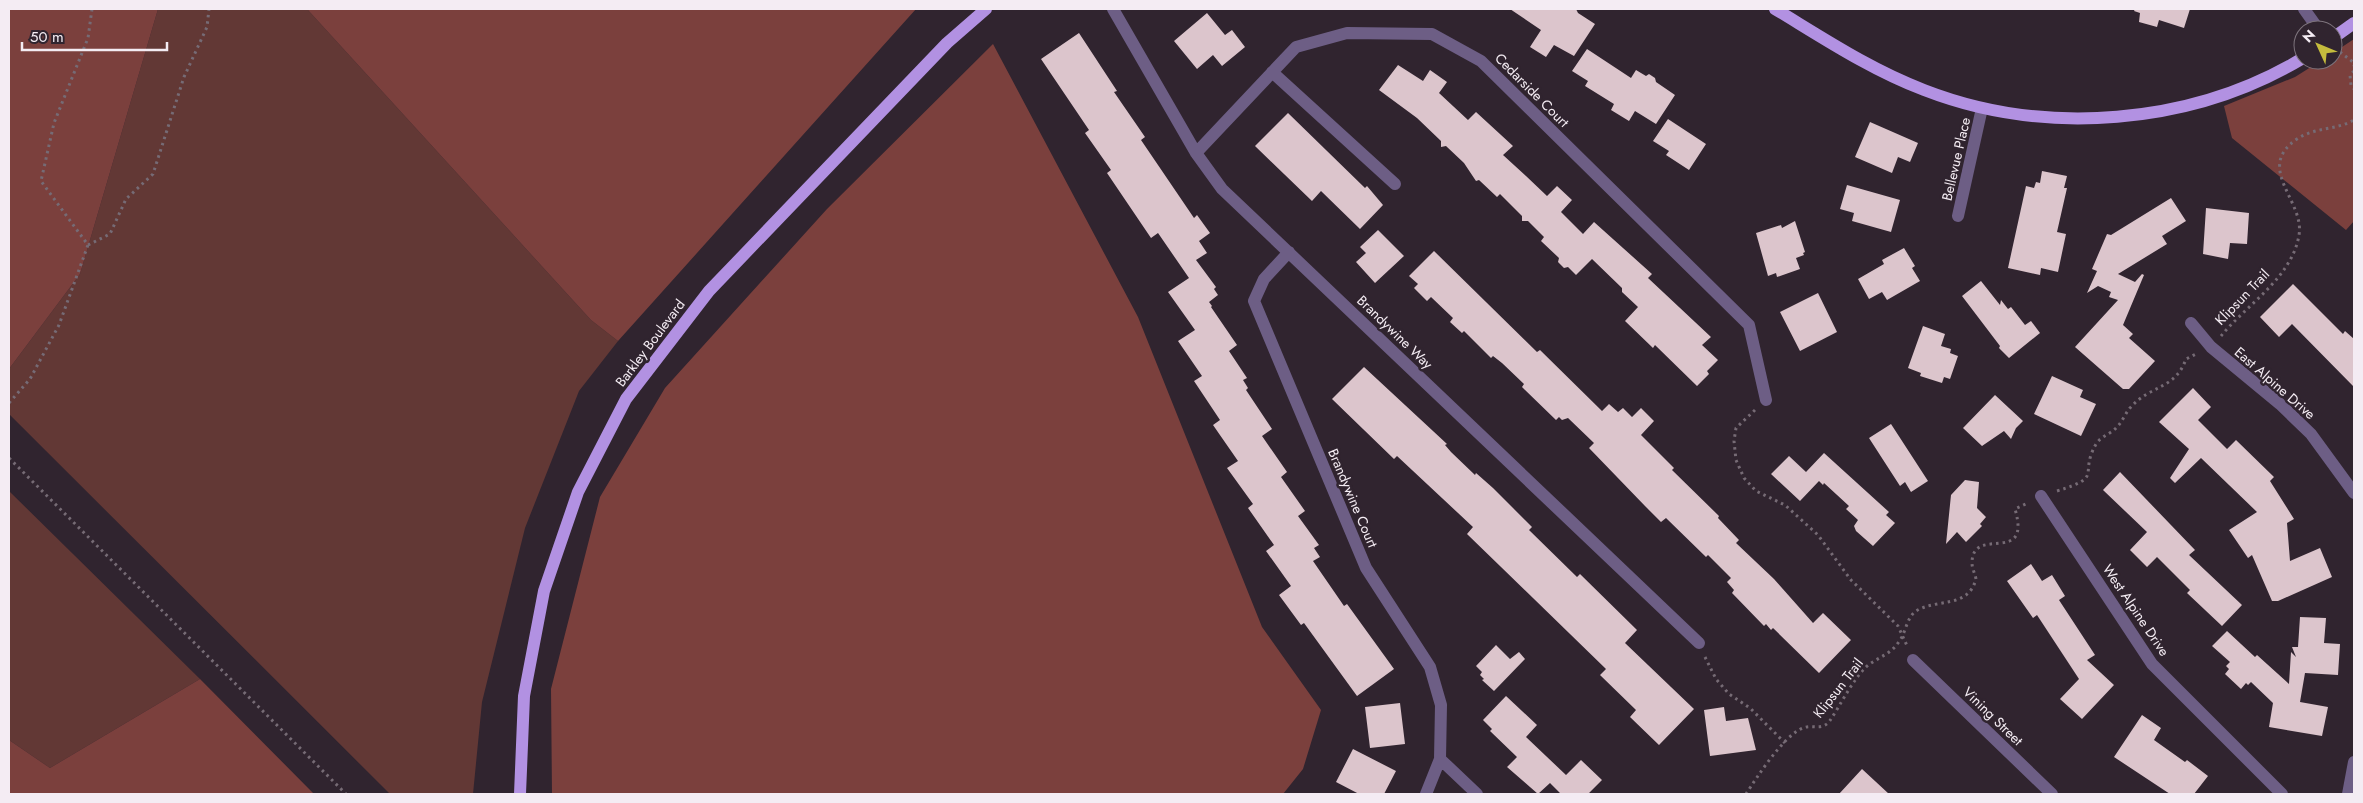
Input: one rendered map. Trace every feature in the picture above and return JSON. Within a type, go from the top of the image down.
[{"type":"main road","name":"Barkley Boulevard","points":[[520,794],[524,696],[544,591],[578,492],[626,399],[709,290],[947,43],[986,9]]},
{"type":"main road","points":[[1774,9],[1862,62],[1896,79],[1925,91],[1982,108],[2023,114],[2069,118],[2123,116],[2169,109],[2214,97],[2257,81],[2293,63]]},
{"type":"main road","points":[[2343,31],[2354,23]]},
{"type":"street","name":"Brandywine Way","points":[[1113,9],[1196,153],[1222,189],[1699,643]]},
{"type":"street","points":[[2304,9],[2312,20]]},
{"type":"street","name":"Cedarside Court","points":[[1196,153],[1296,47],[1347,33],[1432,34],[1481,61],[1749,325],[1766,400]]},
{"type":"street","points":[[1272,72],[1395,184]]},
{"type":"street","name":"Bellevue Place","points":[[1958,216],[1982,108]]},
{"type":"street","name":"Brandywine Court","points":[[1289,252],[1264,279],[1254,300],[1366,568],[1430,667],[1438,689],[1442,714],[1440,759],[1426,794]]},
{"type":"street","name":"East Alpine Drive","points":[[2190,323],[2211,347],[2280,404],[2311,434],[2354,493]]},
{"type":"street","name":"West Alpine Drive","points":[[2041,496],[2152,664],[2282,794]]},
{"type":"street","name":"Vining Street","points":[[1913,660],[2052,794]]},
{"type":"street","points":[[1440,759],[1478,794]]},
{"type":"street","points":[[2348,794],[2354,762]]},
{"type":"path","points":[[88,245],[41,180],[54,123],[88,38],[92,9]]},
{"type":"path","points":[[9,403],[30,379],[59,325],[88,245],[110,234],[126,199],[153,174],[184,78],[207,27],[209,9]]},
{"type":"path","points":[[2343,54],[2353,62],[2354,66]]},
{"type":"path","points":[[2354,71],[2350,75],[2351,85],[2354,89]]},
{"type":"path","name":"Klipsun Trail","points":[[1746,794],[1785,743],[1802,728],[1822,728],[1825,726],[1864,668],[1887,655],[1903,636],[1911,616],[1915,612],[1929,606],[1956,600],[1967,594],[1976,578],[1972,564],[1976,551],[1986,544],[2001,545],[2010,541],[2017,532],[2018,518],[2015,509],[2041,496],[2085,481],[2089,476],[2091,461],[2099,440],[2117,428],[2128,410],[2147,392],[2174,380],[2183,369],[2186,359],[2211,347],[2234,319],[2264,293],[2284,267],[2299,236],[2298,214],[2279,172],[2281,159],[2288,147],[2307,134],[2326,127],[2347,125],[2354,120]]},
{"type":"path","points":[[1766,400],[1736,428],[1734,447],[1740,472],[1756,492],[1785,505],[1818,535],[1851,580],[1898,626],[1913,660]]},
{"type":"path","points":[[9,458],[346,794]]},
{"type":"path","points":[[1699,643],[1716,679],[1729,694],[1750,708],[1785,743]]},
{"type":"shaded area","points":[[9,9],[158,9],[80,274],[9,369]]},
{"type":"shaded area","points":[[158,9],[307,9],[591,320],[618,341],[579,391],[525,528],[482,702],[473,794],[390,794],[9,414],[9,369],[80,274]]},
{"type":"shaded area","points":[[307,9],[916,9],[618,341],[591,320]]},
{"type":"shaded area","points":[[2354,39],[2354,221],[2346,230],[2232,138],[2224,106],[2295,77],[2306,70],[2343,70],[2343,46]]},
{"type":"shaded area","points":[[993,44],[1138,317],[1262,627],[1321,710],[1303,769],[1283,794],[552,794],[551,689],[600,497],[665,388],[827,209]]},
{"type":"shaded area","points":[[9,491],[200,679],[50,768],[9,740]]},
{"type":"shaded area","points":[[200,679],[314,794],[9,794],[9,740],[50,768]]},
{"type":"building","points":[[1510,9],[1576,9],[1578,13],[1595,24],[1574,56],[1554,45],[1546,57],[1530,47],[1541,30]]},
{"type":"building","points":[[2135,9],[2190,9],[2184,28],[2159,20],[2157,27],[2139,22],[2140,13],[2134,11]]},
{"type":"building","points":[[1207,13],[1225,35],[1232,30],[1245,47],[1222,66],[1213,55],[1197,69],[1174,41]]},
{"type":"building","points":[[1079,33],[1117,91],[1114,92],[1145,137],[1141,140],[1194,218],[1197,215],[1210,233],[1199,241],[1207,253],[1196,260],[1216,287],[1214,289],[1218,295],[1209,302],[1237,345],[1229,351],[1247,378],[1243,380],[1248,388],[1246,390],[1272,429],[1262,436],[1287,472],[1281,477],[1305,511],[1298,516],[1319,545],[1314,548],[1320,557],[1313,561],[1344,606],[1347,604],[1394,669],[1357,696],[1304,623],[1301,625],[1279,595],[1291,586],[1266,551],[1274,545],[1248,508],[1253,504],[1227,468],[1238,461],[1213,425],[1220,420],[1194,381],[1202,376],[1178,341],[1195,330],[1168,292],[1189,278],[1158,233],[1151,238],[1107,173],[1111,170],[1085,133],[1089,130],[1041,59]]},
{"type":"building","points":[[1587,49],[1631,78],[1636,70],[1646,76],[1649,74],[1655,78],[1656,82],[1675,95],[1656,124],[1635,111],[1629,121],[1611,110],[1614,104],[1585,86],[1588,81],[1572,71]]},
{"type":"building","points":[[1398,65],[1423,81],[1430,70],[1447,82],[1439,93],[1468,120],[1476,112],[1513,146],[1503,155],[1547,196],[1557,186],[1572,200],[1561,212],[1583,234],[1594,222],[1652,274],[1648,278],[1711,337],[1702,345],[1718,360],[1707,371],[1709,374],[1697,386],[1655,345],[1653,348],[1625,321],[1638,307],[1622,292],[1622,288],[1592,259],[1576,275],[1568,267],[1564,268],[1558,262],[1559,258],[1541,241],[1544,237],[1528,221],[1522,221],[1522,216],[1500,194],[1497,197],[1479,180],[1476,181],[1464,163],[1446,146],[1441,147],[1441,141],[1417,118],[1379,90]]},
{"type":"building","points":[[1288,113],[1365,188],[1367,186],[1383,205],[1360,229],[1321,191],[1312,201],[1255,146]]},
{"type":"building","points":[[1668,119],[1706,144],[1689,170],[1666,155],[1669,151],[1653,141]]},
{"type":"building","points":[[1870,122],[1918,143],[1910,162],[1898,157],[1892,173],[1855,157]]},
{"type":"building","points":[[2042,171],[2067,176],[2064,188],[2067,188],[2057,232],[2066,234],[2058,272],[2041,268],[2040,275],[2008,268],[2026,186],[2034,188],[2036,182],[2040,183]]},
{"type":"building","points":[[1847,185],[1900,200],[1891,232],[1852,221],[1854,213],[1840,209]]},
{"type":"building","points":[[2171,198],[2186,221],[2162,236],[2167,244],[2118,274],[2135,282],[2142,274],[2144,275],[2123,325],[2133,334],[2129,338],[2155,361],[2129,389],[2123,389],[2075,347],[2118,300],[2109,297],[2111,292],[2098,286],[2087,293],[2097,271],[2092,269],[2107,234],[2111,235]]},
{"type":"building","points":[[2206,208],[2249,213],[2247,244],[2230,243],[2228,259],[2203,254]]},
{"type":"building","points":[[1795,221],[1805,252],[1803,253],[1804,255],[1796,258],[1800,269],[1777,277],[1776,273],[1768,276],[1756,233],[1781,225],[1782,228]]},
{"type":"building","points":[[1378,230],[1404,256],[1375,283],[1356,262],[1366,253],[1360,247]]},
{"type":"building","points":[[1904,248],[1915,266],[1912,268],[1920,281],[1887,300],[1882,292],[1869,299],[1858,279],[1884,264],[1882,260]]},
{"type":"building","points":[[1434,251],[1537,352],[1540,350],[1602,411],[1609,404],[1618,412],[1623,408],[1632,417],[1641,408],[1654,421],[1641,435],[1674,468],[1672,470],[1719,516],[1718,518],[1739,540],[1736,543],[1774,579],[1813,623],[1823,613],[1851,640],[1819,673],[1773,628],[1771,630],[1766,624],[1764,626],[1732,593],[1734,590],[1727,582],[1731,578],[1708,555],[1706,557],[1666,518],[1661,522],[1645,506],[1589,448],[1594,443],[1568,418],[1562,420],[1559,417],[1556,420],[1522,387],[1524,384],[1502,363],[1493,356],[1491,358],[1464,331],[1462,333],[1450,322],[1453,318],[1431,297],[1427,301],[1414,288],[1418,284],[1409,276]]},
{"type":"building","points":[[1981,281],[2000,305],[2001,300],[2008,309],[2011,307],[2025,325],[2031,321],[2040,333],[2009,358],[1999,348],[2000,346],[1962,296]]},
{"type":"building","points":[[2293,284],[2343,334],[2345,331],[2354,339],[2354,387],[2292,324],[2279,337],[2260,317]]},
{"type":"building","points":[[1818,293],[1837,332],[1800,351],[1780,312]]},
{"type":"building","points":[[1923,326],[1945,334],[1941,346],[1951,349],[1950,353],[1958,356],[1950,379],[1944,377],[1942,383],[1920,376],[1921,373],[1908,368]]},
{"type":"building","points":[[1364,367],[1447,444],[1445,445],[1451,452],[1475,475],[1476,473],[1493,488],[1532,527],[1529,530],[1577,577],[1580,574],[1637,630],[1625,643],[1694,709],[1659,745],[1630,717],[1636,710],[1600,675],[1606,669],[1467,534],[1473,527],[1397,456],[1394,459],[1332,399]]},
{"type":"building","points":[[2052,376],[2083,390],[2080,397],[2096,404],[2081,436],[2034,414]]},
{"type":"building","points":[[2193,388],[2211,407],[2198,420],[2227,449],[2236,440],[2274,477],[2270,481],[2294,519],[2287,523],[2290,561],[2320,548],[2332,577],[2278,601],[2272,601],[2252,555],[2248,558],[2229,530],[2257,512],[2201,458],[2175,483],[2170,478],[2189,449],[2159,422]]},
{"type":"building","points":[[1995,395],[2023,421],[2016,428],[2011,439],[2004,431],[1982,446],[1963,428]]},
{"type":"building","points":[[1891,424],[1928,481],[1911,492],[1905,482],[1900,486],[1869,438]]},
{"type":"building","points":[[1824,453],[1889,512],[1886,515],[1895,523],[1873,546],[1856,531],[1854,526],[1858,520],[1846,509],[1849,506],[1824,483],[1823,485],[1819,481],[1800,501],[1771,474],[1789,456],[1806,472]]},
{"type":"building","points":[[2120,472],[2195,550],[2189,555],[2242,605],[2222,626],[2187,593],[2190,590],[2157,557],[2147,567],[2130,550],[2147,532],[2103,490]]},
{"type":"building","points":[[1965,480],[1979,482],[1977,508],[1986,517],[1980,524],[1982,526],[1966,542],[1957,532],[1946,544],[1951,495]]},
{"type":"building","points":[[2031,564],[2042,581],[2052,575],[2065,596],[2059,600],[2095,655],[2087,660],[2114,685],[2082,719],[2060,699],[2079,679],[2037,615],[2033,618],[2007,581]]},
{"type":"building","points":[[2300,617],[2326,618],[2324,643],[2340,644],[2338,675],[2305,673],[2300,702],[2328,707],[2322,736],[2269,727],[2273,703],[2251,682],[2248,685],[2246,683],[2241,689],[2225,674],[2229,669],[2226,666],[2230,662],[2212,646],[2227,631],[2255,657],[2257,655],[2289,684],[2291,652],[2296,657],[2292,647],[2298,647]]},
{"type":"building","points":[[1496,645],[1510,659],[1519,652],[1525,659],[1494,691],[1482,680],[1484,679],[1480,675],[1482,672],[1476,666]]},
{"type":"building","points":[[1506,696],[1537,725],[1526,737],[1566,775],[1581,760],[1602,780],[1588,794],[1561,794],[1550,783],[1538,794],[1507,767],[1517,757],[1490,731],[1492,729],[1483,720]]},
{"type":"building","points":[[1400,703],[1405,744],[1370,748],[1365,707]]},
{"type":"building","points":[[1724,707],[1726,721],[1748,718],[1756,750],[1710,756],[1704,710]]},
{"type":"building","points":[[2142,715],[2161,728],[2154,740],[2185,762],[2187,760],[2208,776],[2194,794],[2170,794],[2114,757]]},
{"type":"building","points":[[1353,749],[1396,771],[1384,794],[1359,794],[1336,782]]},
{"type":"building","points":[[1862,769],[1889,794],[1839,794]]}]
